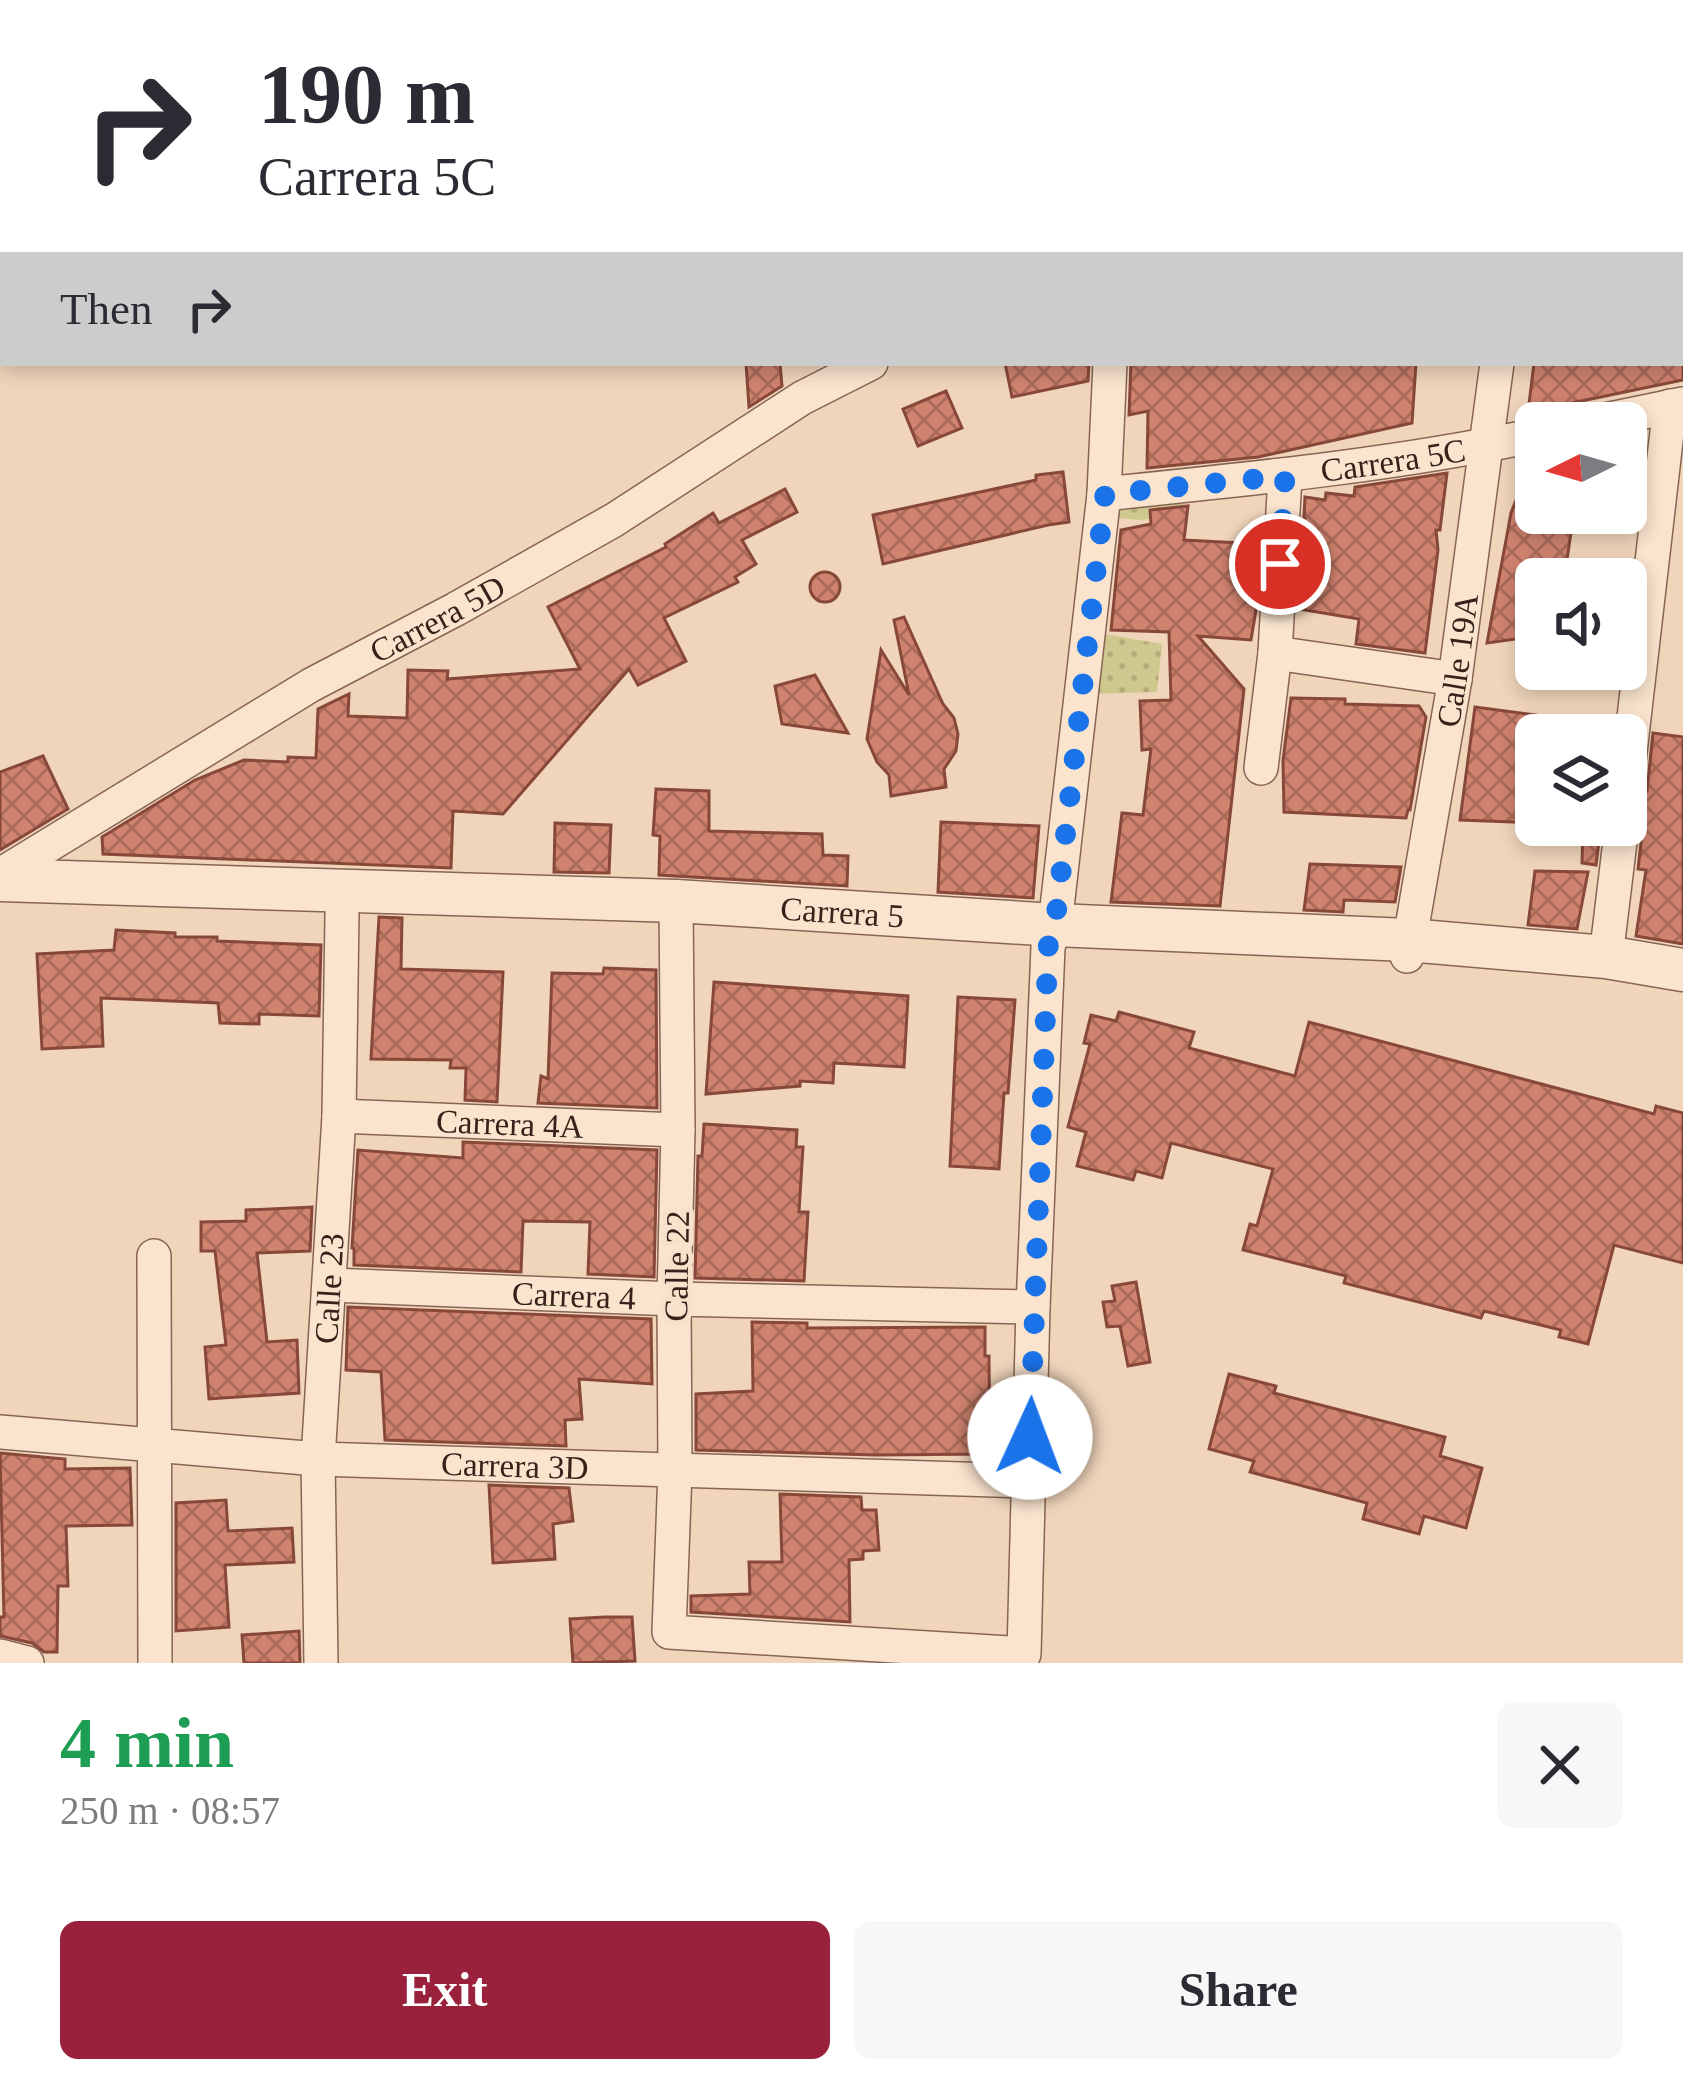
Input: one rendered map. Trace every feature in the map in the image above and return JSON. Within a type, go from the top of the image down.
[{"type":"street","name":"Carrera 5D","points":[[0,878],[311,685],[614,520],[802,398],[866,366]]},
{"type":"street","points":[[1028,1481],[1052,936],[1105,494],[1110,366]]},
{"type":"street","name":"Calle 19A","points":[[1407,948],[1455,680],[1496,366]]},
{"type":"street","points":[[1636,714],[1677,405],[1647,411]]},
{"type":"street","name":"Carrera 5C","points":[[1105,494],[1285,476],[1515,440]]},
{"type":"street","points":[[1261,767],[1275,652],[1285,476]]},
{"type":"street","points":[[1275,652],[1455,680]]},
{"type":"street","points":[[1606,957],[1619,846]]},
{"type":"street","name":"Carrera 5","points":[[0,878],[1052,936],[1606,957],[1683,970]]},
{"type":"street","name":"Carrera 5","points":[[0,906],[675,915]]},
{"type":"street","name":"Calle 23","points":[[321,1663],[318,1459],[339,1116],[342,914]]},
{"type":"street","name":"Calle 22","points":[[675,915],[678,1130],[669,1632],[1024,1654],[1028,1481]]},
{"type":"street","name":"Carrera 5","points":[[1407,948],[1683,990]]},
{"type":"street","name":"Carrera 4A","points":[[339,1116],[678,1130]]},
{"type":"street","points":[[154,1256],[155,1663]]},
{"type":"street","name":"Carrera 4","points":[[331,1286],[1033,1306]]},
{"type":"street","name":"Carrera 3D","points":[[0,1432],[318,1459],[1028,1481]]},
{"type":"street","points":[[0,1657],[26,1663]]},
{"type":"shaded area","points":[[1183,492],[1184,512],[1141,520],[1115,518],[1098,633],[1162,644],[1157,692],[1093,694],[1094,634],[1114,500]]},
{"type":"building","points":[[746,366],[780,366],[782,386],[749,407]]},
{"type":"building","points":[[1006,366],[1089,366],[1088,381],[1012,397]]},
{"type":"building","points":[[1131,366],[1416,366],[1412,423],[1258,457],[1147,468],[1148,411],[1129,415]]},
{"type":"building","points":[[1534,366],[1683,366],[1683,380],[1576,402],[1529,402]]},
{"type":"building","points":[[946,391],[962,428],[918,446],[903,409]]},
{"type":"building","points":[[1063,472],[1069,522],[883,564],[873,515]]},
{"type":"building","points":[[1447,473],[1440,530],[1436,530],[1438,550],[1425,653],[1356,644],[1359,619],[1299,609],[1305,497],[1354,496],[1355,487]]},
{"type":"building","points":[[785,489],[797,512],[742,540],[756,564],[735,577],[738,582],[664,618],[686,661],[638,685],[629,669],[503,814],[453,811],[451,868],[103,854],[102,837],[195,780],[244,760],[316,758],[318,709],[349,694],[348,716],[407,718],[408,670],[448,671],[447,679],[580,669],[548,607],[666,547],[713,513],[719,523]]},
{"type":"building","points":[[1515,503],[1515,534],[1571,534],[1567,558],[1515,558],[1515,639],[1487,643]]},
{"type":"building","points":[[1188,506],[1184,540],[1260,544],[1251,640],[1198,636],[1244,689],[1220,906],[1111,902],[1122,813],[1143,815],[1151,749],[1142,750],[1140,701],[1171,700],[1169,632],[1111,630],[1121,530],[1151,524],[1150,510]]},
{"type":"building","points":[[825,572],[836,576],[840,587],[836,598],[825,602],[814,598],[810,587],[814,576]]},
{"type":"building","points":[[904,617],[958,734],[956,751],[944,769],[946,787],[891,796],[889,775],[867,739],[881,650],[909,695],[894,620]]},
{"type":"building","points":[[815,675],[848,733],[782,724],[775,686]]},
{"type":"building","points":[[1291,698],[1419,706],[1426,717],[1406,818],[1284,812],[1283,760]]},
{"type":"building","points":[[1475,707],[1528,714],[1515,714],[1515,822],[1460,820]]},
{"type":"building","points":[[1653,733],[1683,737],[1683,944],[1636,936],[1646,870],[1638,869],[1641,846],[1647,846]]},
{"type":"building","points":[[43,756],[68,809],[0,850],[0,772]]},
{"type":"building","points":[[656,789],[709,791],[709,831],[822,834],[823,855],[848,856],[847,886],[659,875],[660,836],[653,835]]},
{"type":"building","points":[[941,822],[1039,826],[1033,898],[938,892]]},
{"type":"building","points":[[555,823],[611,825],[609,873],[554,872]]},
{"type":"building","points":[[1582,846],[1598,846],[1596,865],[1582,863]]},
{"type":"building","points":[[1310,864],[1401,867],[1395,902],[1344,900],[1343,912],[1304,910]]},
{"type":"building","points":[[1535,871],[1588,872],[1577,929],[1528,925]]},
{"type":"building","points":[[379,917],[402,918],[401,969],[503,972],[497,1102],[465,1100],[466,1068],[450,1068],[451,1060],[371,1059]]},
{"type":"building","points":[[116,930],[217,937],[217,941],[321,945],[319,1016],[259,1014],[259,1024],[220,1023],[218,1003],[101,998],[103,1046],[42,1049],[37,954],[114,950]]},
{"type":"building","points":[[604,968],[656,970],[657,1108],[538,1103],[541,1076],[548,1079],[552,973],[603,974]]},
{"type":"building","points":[[714,982],[908,996],[904,1067],[834,1063],[833,1083],[800,1081],[800,1086],[706,1094]]},
{"type":"building","points":[[958,997],[1015,1000],[999,1169],[950,1166]]},
{"type":"building","points":[[1119,1012],[1194,1032],[1189,1048],[1295,1076],[1309,1022],[1654,1114],[1656,1106],[1683,1113],[1683,1263],[1614,1245],[1588,1344],[1559,1337],[1561,1330],[1484,1311],[1481,1318],[1344,1283],[1346,1276],[1243,1250],[1250,1224],[1257,1226],[1273,1169],[1171,1143],[1162,1178],[1136,1171],[1133,1180],[1077,1166],[1086,1132],[1068,1127],[1090,1044],[1084,1043],[1091,1015],[1116,1021]]},
{"type":"building","points":[[704,1124],[797,1130],[796,1147],[803,1147],[799,1212],[808,1212],[804,1281],[695,1278],[698,1156],[702,1156]]},
{"type":"building","points":[[463,1142],[657,1150],[654,1277],[588,1274],[590,1222],[523,1221],[521,1272],[354,1265],[358,1150],[463,1158]]},
{"type":"building","points":[[312,1207],[310,1251],[257,1253],[267,1342],[297,1340],[299,1393],[209,1399],[205,1347],[226,1345],[215,1251],[201,1251],[201,1222],[246,1221],[246,1210]]},
{"type":"building","points":[[1136,1282],[1150,1362],[1128,1366],[1120,1326],[1107,1327],[1103,1302],[1115,1301],[1112,1286]]},
{"type":"building","points":[[348,1307],[651,1319],[652,1384],[579,1379],[582,1419],[565,1420],[566,1446],[385,1440],[381,1372],[346,1370]]},
{"type":"building","points":[[752,1322],[807,1323],[807,1328],[985,1327],[990,1454],[696,1450],[696,1394],[753,1391]]},
{"type":"building","points":[[1229,1374],[1276,1386],[1274,1393],[1445,1437],[1440,1456],[1482,1468],[1466,1528],[1424,1516],[1419,1534],[1363,1519],[1367,1503],[1250,1472],[1254,1461],[1209,1449]]},
{"type":"building","points":[[0,1453],[65,1459],[65,1469],[130,1468],[132,1525],[66,1526],[68,1586],[58,1586],[57,1652],[0,1636],[0,1617],[4,1617]]},
{"type":"building","points":[[489,1485],[569,1488],[573,1521],[553,1524],[555,1559],[493,1563]]},
{"type":"building","points":[[780,1494],[861,1497],[862,1510],[876,1510],[879,1550],[863,1551],[863,1559],[849,1560],[850,1622],[691,1612],[691,1596],[750,1594],[749,1562],[782,1562]]},
{"type":"building","points":[[226,1500],[228,1531],[292,1528],[294,1562],[225,1565],[229,1627],[176,1631],[176,1503]]},
{"type":"building","points":[[632,1617],[635,1661],[573,1663],[570,1619]]},
{"type":"building","points":[[299,1631],[300,1663],[244,1663],[242,1635]]},
{"type":"route","points":[[1030,1437],[1048,947],[1055,925],[1105,494],[1285,476],[1280,564]]}]
